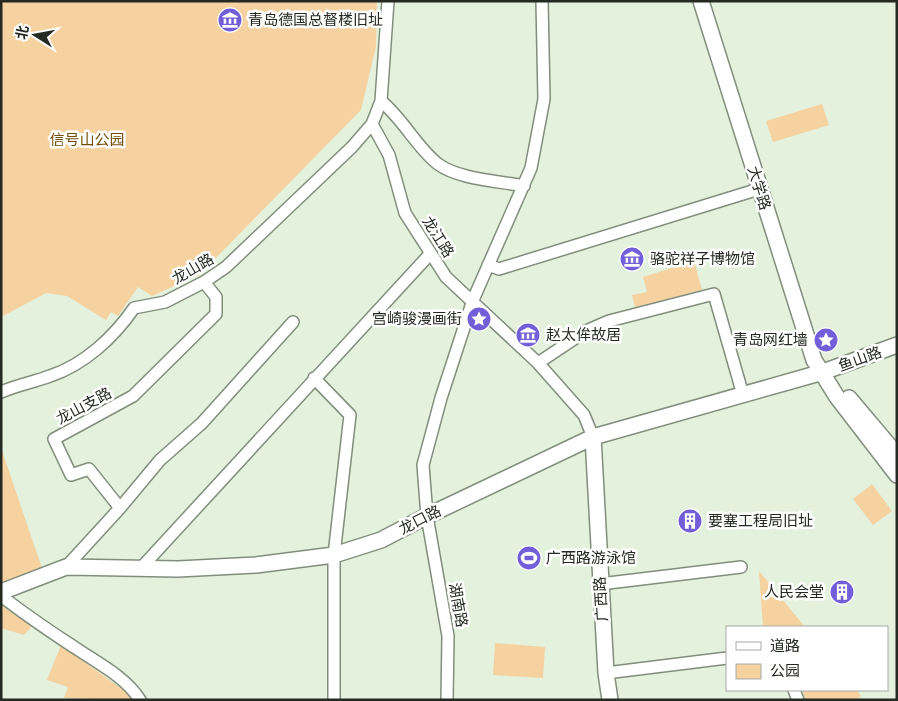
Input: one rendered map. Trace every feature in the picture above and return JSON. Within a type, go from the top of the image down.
[{"type":"main road","name":"大学路","points":[[701,1],[814,360],[837,398],[897,475]]},
{"type":"main road","name":"鱼山路","points":[[823,372],[897,345]]},
{"type":"main road","name":"大学路","points":[[823,372],[842,390],[897,454]]},
{"type":"main road","name":"龙口路","points":[[1,592],[66,567],[178,569],[256,565],[334,555],[381,540],[593,437],[823,372]]},
{"type":"main road","name":"广西路","points":[[593,437],[600,584],[606,673],[610,700]]},
{"type":"street","points":[[372,124],[381,101],[388,1]]},
{"type":"street","name":"湖南路","points":[[447,700],[448,636],[427,516],[423,464],[441,398],[473,300],[531,168],[544,98],[542,1]]},
{"type":"street","points":[[381,101],[392,110],[437,163],[451,172],[524,186]]},
{"type":"street","name":"龙江路","points":[[372,124],[389,155],[405,213],[446,278],[473,300],[538,363],[584,415],[593,437]]},
{"type":"street","name":"龙山路","points":[[1,392],[52,376],[91,354],[121,327],[134,308],[165,302],[204,282],[233,260],[352,147],[372,124]]},
{"type":"street","points":[[488,266],[499,269],[759,189]]},
{"type":"street","points":[[141,568],[430,254]]},
{"type":"street","name":"龙山支路","points":[[120,508],[89,469],[71,475],[54,439],[133,396],[216,314],[216,297],[204,282]]},
{"type":"street","points":[[538,363],[586,331],[608,320],[714,294],[743,396]]},
{"type":"street","points":[[66,567],[120,508],[160,460],[202,423],[293,322]]},
{"type":"street","points":[[314,378],[350,415],[334,555],[334,700]]},
{"type":"street","points":[[600,584],[741,567]]},
{"type":"street","points":[[1,596],[28,617],[111,672],[134,691],[140,700]]},
{"type":"street","points":[[606,673],[726,658]]},
{"type":"green space","name":"信号山公园","points":[[1,1],[377,1],[376,46],[361,110],[199,275],[152,296],[138,287],[118,316],[111,312],[106,320],[67,296],[46,293],[1,317]]},
{"type":"green space","points":[[822,104],[829,125],[773,142],[766,121]]},
{"type":"green space","points":[[694,261],[702,290],[635,307],[632,295],[647,292],[643,277]]},
{"type":"green space","points":[[1,448],[42,568],[2,583],[1,581]]},
{"type":"green space","points":[[872,484],[892,511],[873,525],[853,499]]},
{"type":"green space","points":[[759,571],[804,626],[763,626]]},
{"type":"green space","points":[[1,605],[32,626],[24,635],[1,628]]},
{"type":"green space","points":[[495,643],[545,647],[543,678],[493,675]]},
{"type":"green space","points":[[61,645],[126,692],[132,700],[64,698],[68,687],[47,680]]},
{"type":"green space","points":[[802,691],[858,691],[861,696],[856,700],[806,700]]},
{"type":"place","name":"青岛德国总督楼旧址","points":[[230,20]]},
{"type":"place","name":"骆驼祥子博物馆","points":[[632,259]]},
{"type":"place","name":"宫崎骏漫画街","points":[[479,319]]},
{"type":"place","name":"赵太侔故居","points":[[528,335]]},
{"type":"place","name":"青岛网红墙","points":[[826,340]]},
{"type":"place","name":"要塞工程局旧址","points":[[690,521]]},
{"type":"place","name":"广西路游泳馆","points":[[529,558]]},
{"type":"place","name":"人民会堂","points":[[842,592]]}]
